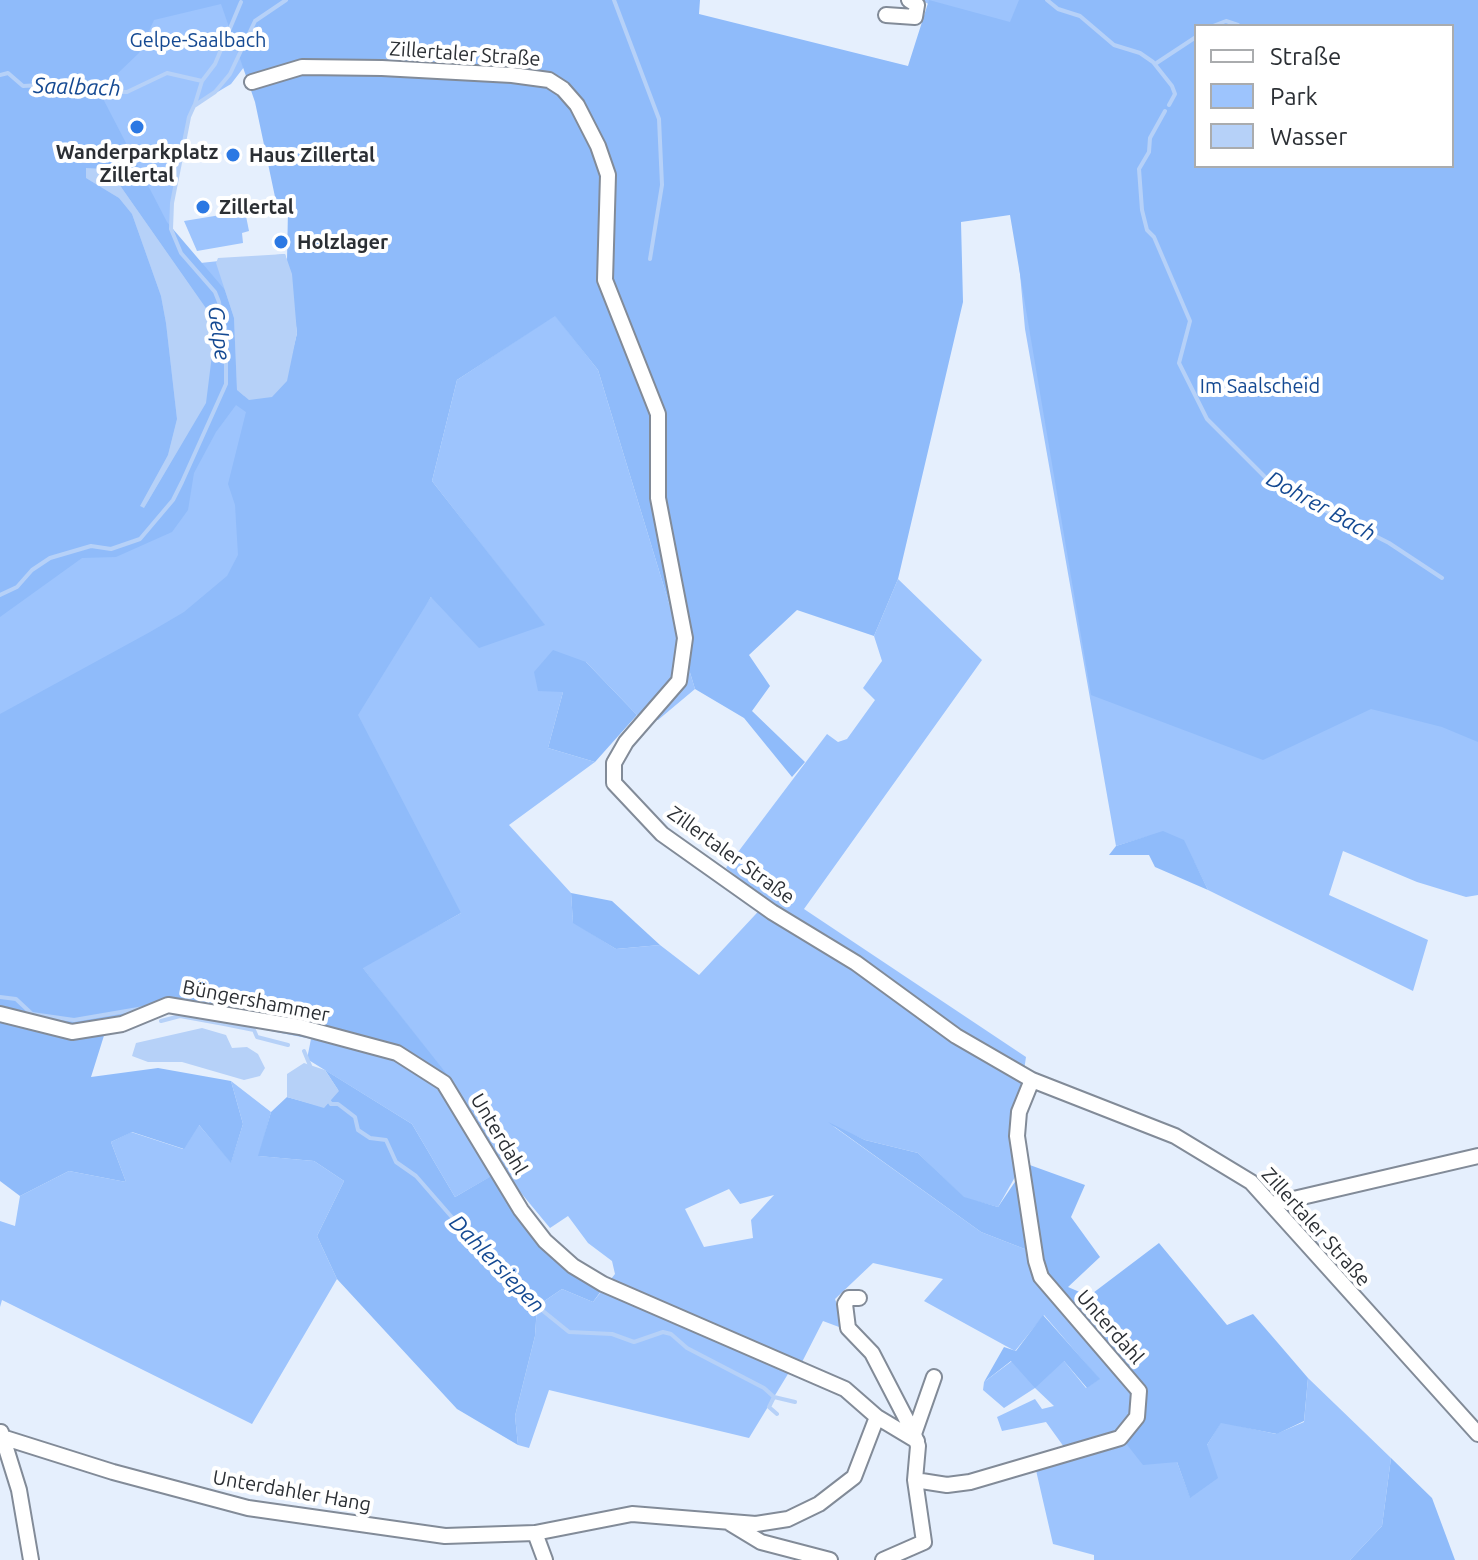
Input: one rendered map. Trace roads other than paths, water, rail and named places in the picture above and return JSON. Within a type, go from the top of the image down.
[{"type":"street","points":[[886,15],[915,17],[917,5],[909,0]]},
{"type":"street","name":"Zillertaler Straße","points":[[252,82],[302,67],[512,75],[549,80],[563,89],[577,105],[598,146],[608,175],[605,280],[650,384],[658,414],[658,498],[685,638],[679,681],[626,742],[614,763],[614,783],[662,834],[772,912],[856,963],[956,1036],[1032,1080],[1175,1136],[1251,1182],[1419,1373],[1478,1434]]},
{"type":"street","name":"Büngershammer","points":[[0,1014],[72,1032],[122,1024],[168,1005],[300,1027],[397,1053],[412,1061]]},
{"type":"street","name":"Unterdahl","points":[[412,1061],[444,1083],[521,1210],[545,1241],[573,1266],[603,1284],[845,1389],[877,1417],[916,1438]]},
{"type":"street","name":"Unterdahl","points":[[915,1480],[947,1485],[970,1482],[1120,1438],[1137,1417],[1139,1391],[1041,1277],[1017,1136],[1019,1112],[1032,1080]]},
{"type":"street","points":[[1272,1204],[1478,1156]]},
{"type":"street","points":[[859,1298],[849,1298],[845,1304],[849,1331],[872,1353],[916,1438]]},
{"type":"street","points":[[883,1560],[924,1542],[915,1480],[916,1438],[934,1377]]},
{"type":"street","points":[[545,1560],[535,1533],[632,1514],[769,1523],[802,1515],[854,1477],[877,1417]]},
{"type":"street","points":[[1,1434],[19,1490],[31,1560]]},
{"type":"street","name":"Unterdahler Hang","points":[[1,1434],[113,1472],[248,1508],[445,1536],[535,1533]]},
{"type":"street","points":[[728,1522],[761,1542],[830,1560]]},
{"type":"water","points":[[86,168],[105,169],[119,184],[208,311],[213,347],[206,403],[144,508],[140,506],[168,455],[177,419],[166,323],[161,296],[132,214],[119,198],[86,178]]},
{"type":"water","points":[[285,254],[292,274],[297,333],[287,381],[272,397],[249,400],[237,390],[234,318],[216,263],[218,258]]},
{"type":"water","points":[[202,1028],[226,1035],[232,1048],[247,1047],[258,1054],[265,1068],[260,1076],[244,1080],[182,1062],[148,1062],[132,1056],[136,1043]]},
{"type":"water","points":[[304,1063],[325,1070],[339,1091],[324,1108],[287,1097],[287,1074]]},
{"type":"waterway","name":"Gelpe","points":[[0,595],[17,587],[32,570],[50,558],[91,546],[111,549],[140,539],[173,500],[182,482],[226,384],[226,350],[219,302],[215,292],[181,253],[171,229],[172,203],[189,117],[194,106],[215,92],[230,74],[255,21],[286,0]]},
{"type":"waterway","points":[[614,0],[659,119],[662,185],[650,259]]},
{"type":"waterway","name":"Dohrer Bach","points":[[1047,0],[1058,9],[1080,16],[1114,45],[1140,53],[1153,62],[1175,94],[1169,105]]},
{"type":"waterway","points":[[195,104],[202,81],[215,64],[241,2]]},
{"type":"waterway","points":[[1218,24],[1226,21],[1235,24]]},
{"type":"waterway","points":[[1155,64],[1194,38]]},
{"type":"waterway","name":"Saalbach","points":[[0,75],[8,73],[23,86],[42,85],[70,91],[127,92],[167,73],[202,81]]},
{"type":"waterway","name":"Dohrer Bach","points":[[1165,111],[1150,138],[1149,152],[1139,169],[1142,210],[1147,230],[1154,237],[1190,321],[1179,363],[1207,419],[1271,483],[1389,543],[1442,578]]},
{"type":"waterway","name":"Dahlersiepen","points":[[0,997],[16,999],[32,1014],[74,1020],[144,1008]]},
{"type":"waterway","name":"Dahlersiepen","points":[[161,1021],[180,1016],[224,1024],[254,1030],[257,1037],[288,1045]]},
{"type":"waterway","name":"Dahlersiepen","points":[[304,1051],[311,1068]]},
{"type":"waterway","name":"Dahlersiepen","points":[[326,1097],[331,1104],[338,1104],[355,1117],[358,1130],[370,1138],[386,1140],[396,1162],[416,1176],[511,1285],[569,1332],[612,1334],[634,1342],[663,1332],[671,1334],[687,1348],[764,1388],[774,1397],[795,1402]]},
{"type":"waterway","points":[[774,1397],[769,1407],[777,1414]]},
{"type":"place","name":"Wanderparkplatz Zillertal","points":[[137,127]]},
{"type":"place","name":"Haus Zillertal","points":[[233,155]]},
{"type":"place","name":"Zillertal","points":[[203,207]]},
{"type":"place","name":"Holzlager","points":[[281,242]]},
{"type":"park label","name":"Gelpe-Saalbach","points":[[198,40]]},
{"type":"park label","name":"Im Saalscheid","points":[[1260,386]]}]
